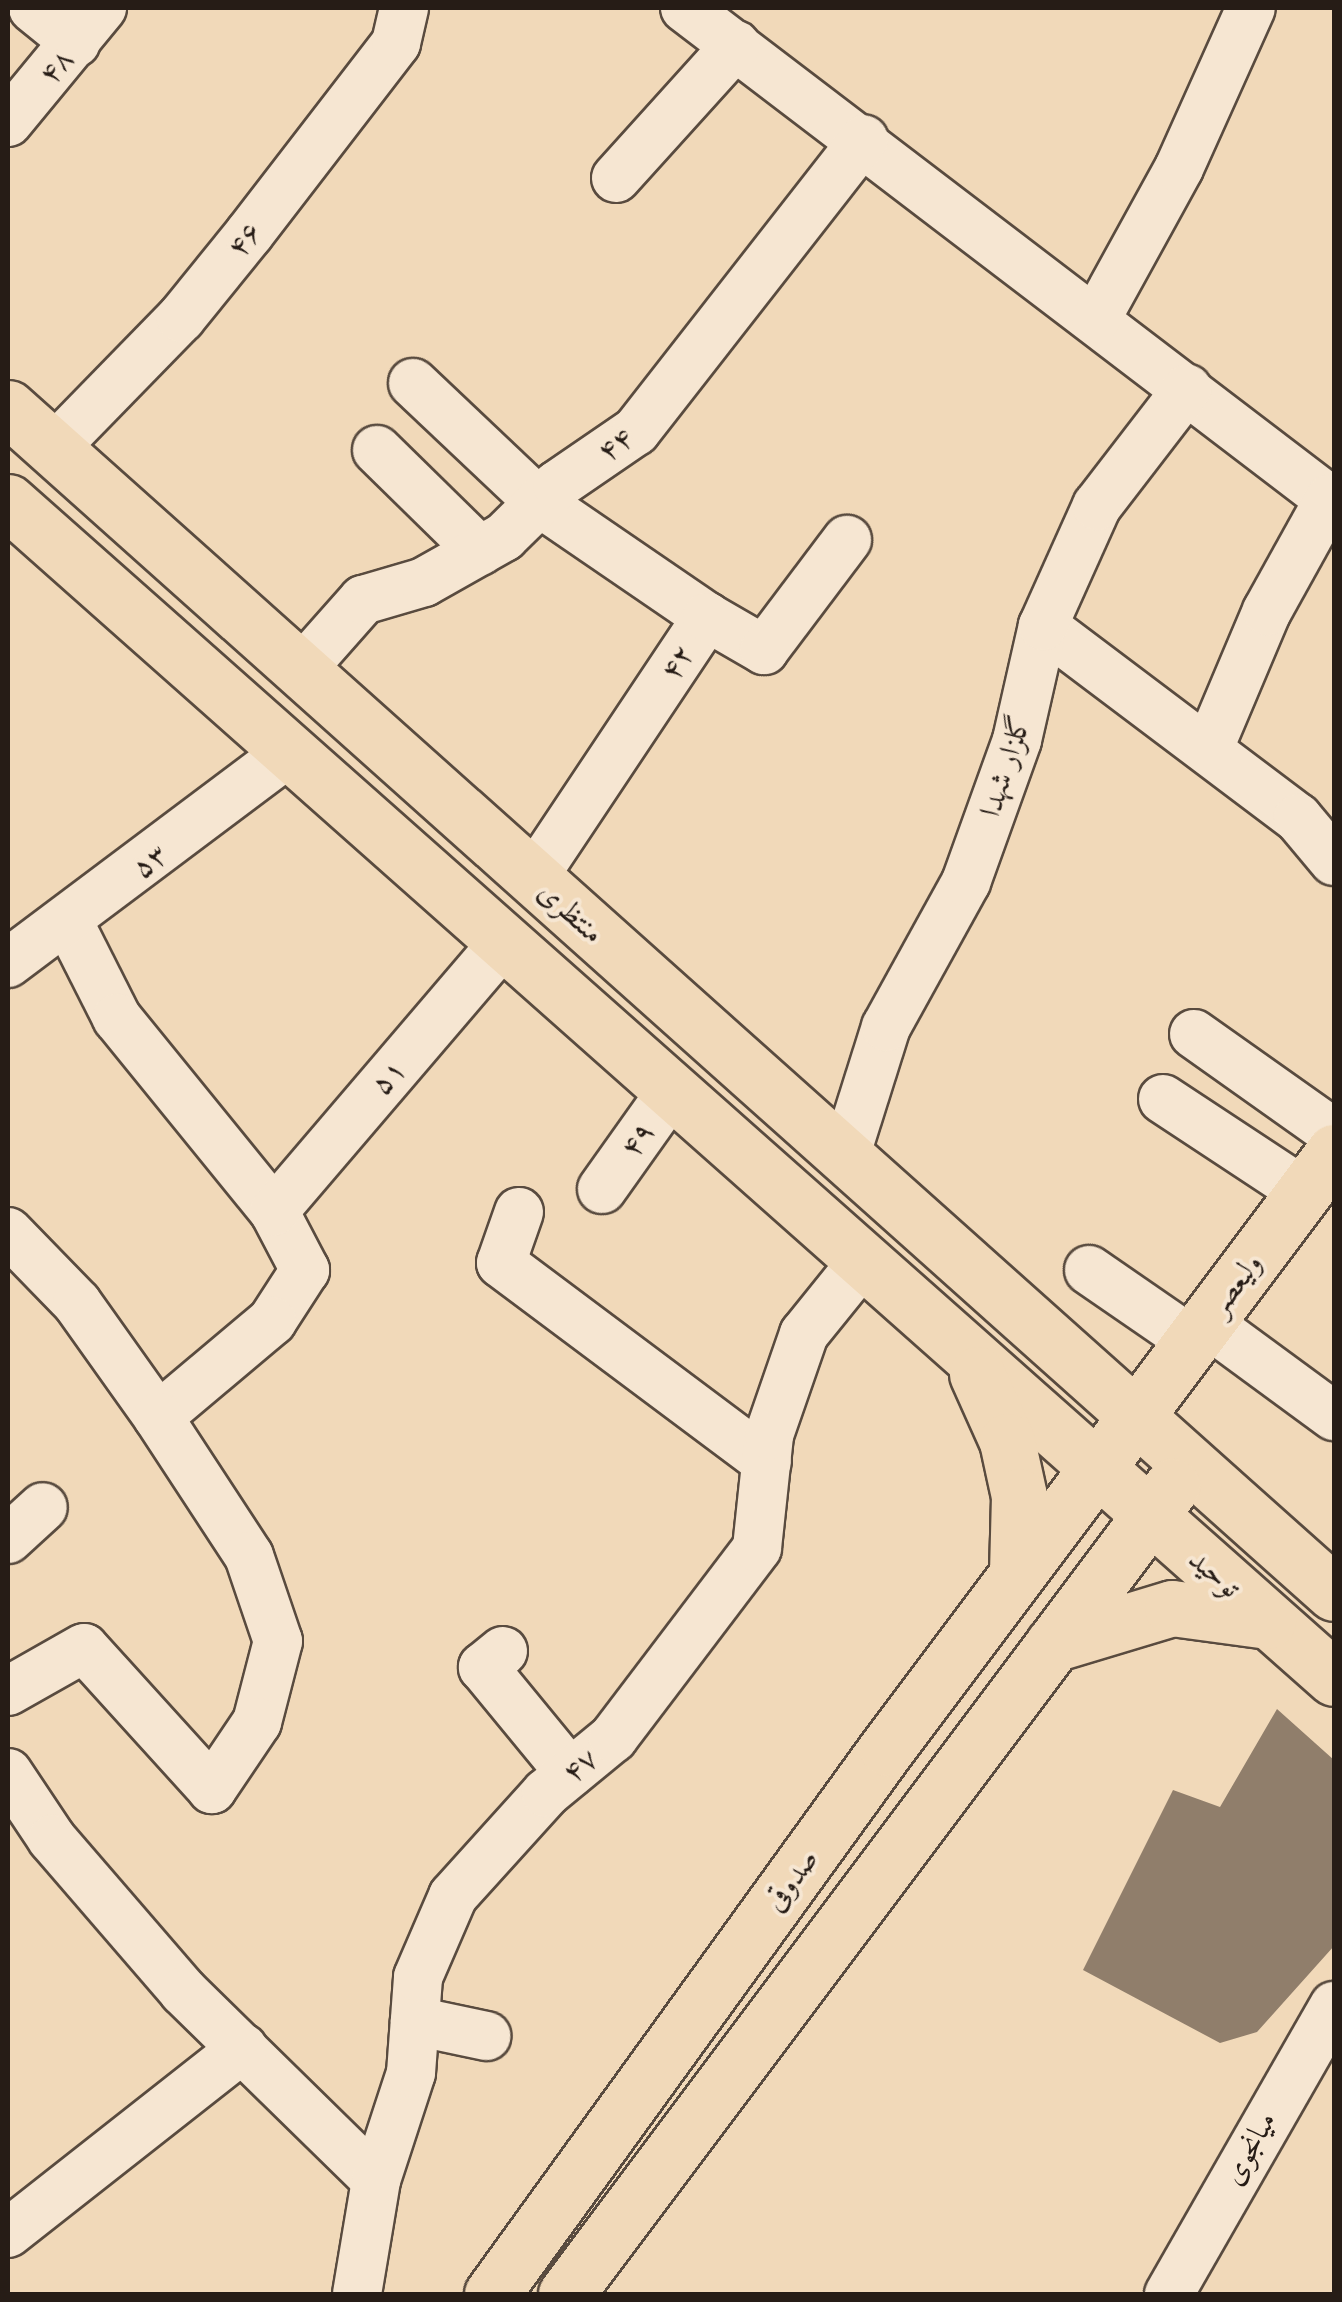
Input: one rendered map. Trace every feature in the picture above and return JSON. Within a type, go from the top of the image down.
[{"type":"main road","name":"منتظری","points":[[8,408],[1135,1416]]},
{"type":"main road","points":[[8,502],[502,944],[673,1089],[1095,1469]]},
{"type":"main road","name":"ولیعصر","points":[[1095,1469],[1319,1172]]},
{"type":"main road","points":[[966,1353],[1008,1441],[1020,1496],[1017,1574]]},
{"type":"main road","points":[[1135,1416],[1334,1593]]},
{"type":"main road","points":[[566,2294],[1188,1464]]},
{"type":"main road","name":"توحید","points":[[1095,1469],[1334,1678]]},
{"type":"main road","name":"صدوقی","points":[[492,2294],[1095,1469]]},
{"type":"main road","points":[[1053,1644],[1172,1608],[1270,1621]]},
{"type":"main road","points":[[840,1813],[894,1857]]},
{"type":"street","points":[[34,8],[89,25]]},
{"type":"street","name":"۴۶","points":[[53,448],[181,318],[249,234],[396,43],[404,8]]},
{"type":"street","points":[[1096,319],[1179,168],[1251,8]]},
{"type":"street","points":[[693,10],[1332,501],[1266,611],[1208,748]]},
{"type":"street","name":"۴۸","points":[[8,122],[89,25]]},
{"type":"street","points":[[616,178],[736,44]]},
{"type":"street","name":"۴۴","points":[[301,670],[363,600],[424,582],[480,551],[636,431],[864,139]]},
{"type":"street","points":[[413,383],[539,502],[707,617]]},
{"type":"street","name":"گلزار شهدا","points":[[845,1157],[886,1026],[966,882],[1017,740],[1043,626],[1097,506],[1188,389]]},
{"type":"street","points":[[377,450],[480,551]]},
{"type":"street","name":"۴۲","points":[[533,878],[707,617],[764,650],[848,540]]},
{"type":"street","points":[[1043,626],[1298,818],[1334,861]]},
{"type":"street","name":"۵۳","points":[[8,960],[68,921],[288,753]]},
{"type":"street","points":[[68,921],[117,1018],[274,1211],[304,1270],[272,1321],[158,1417]]},
{"type":"street","name":"۵۱","points":[[274,1211],[502,944]]},
{"type":"street","points":[[1194,1034],[1334,1133]]},
{"type":"street","name":"۴۹","points":[[602,1190],[673,1089]]},
{"type":"street","points":[[1164,1099],[1319,1172]]},
{"type":"street","points":[[519,1212],[501,1263],[767,1462]]},
{"type":"street","points":[[8,1232],[77,1303],[158,1417],[248,1556],[278,1641],[256,1722],[212,1789],[84,1648],[8,1691]]},
{"type":"street","name":"۴۷","points":[[356,2294],[376,2180],[412,2073],[418,1977],[453,1896],[570,1773],[613,1738],[689,1647],[757,1548],[767,1462],[804,1334],[863,1260]]},
{"type":"street","points":[[1089,1270],[1199,1331],[1334,1416]]},
{"type":"street","points":[[8,1539],[43,1508]]},
{"type":"street","points":[[503,1651],[483,1667],[570,1773]]},
{"type":"street","points":[[8,1773],[52,1838],[183,1991],[376,2180]]},
{"type":"street","name":"میانجوی","points":[[1178,2292],[1334,2006]]},
{"type":"street","points":[[415,2021],[486,2036]]},
{"type":"street","points":[[8,2234],[243,2048]]},
{"type":"building","points":[[1277,1709],[1334,1760],[1334,1946],[1257,2032],[1220,2043],[1083,1970],[1173,1790],[1220,1807]]}]
